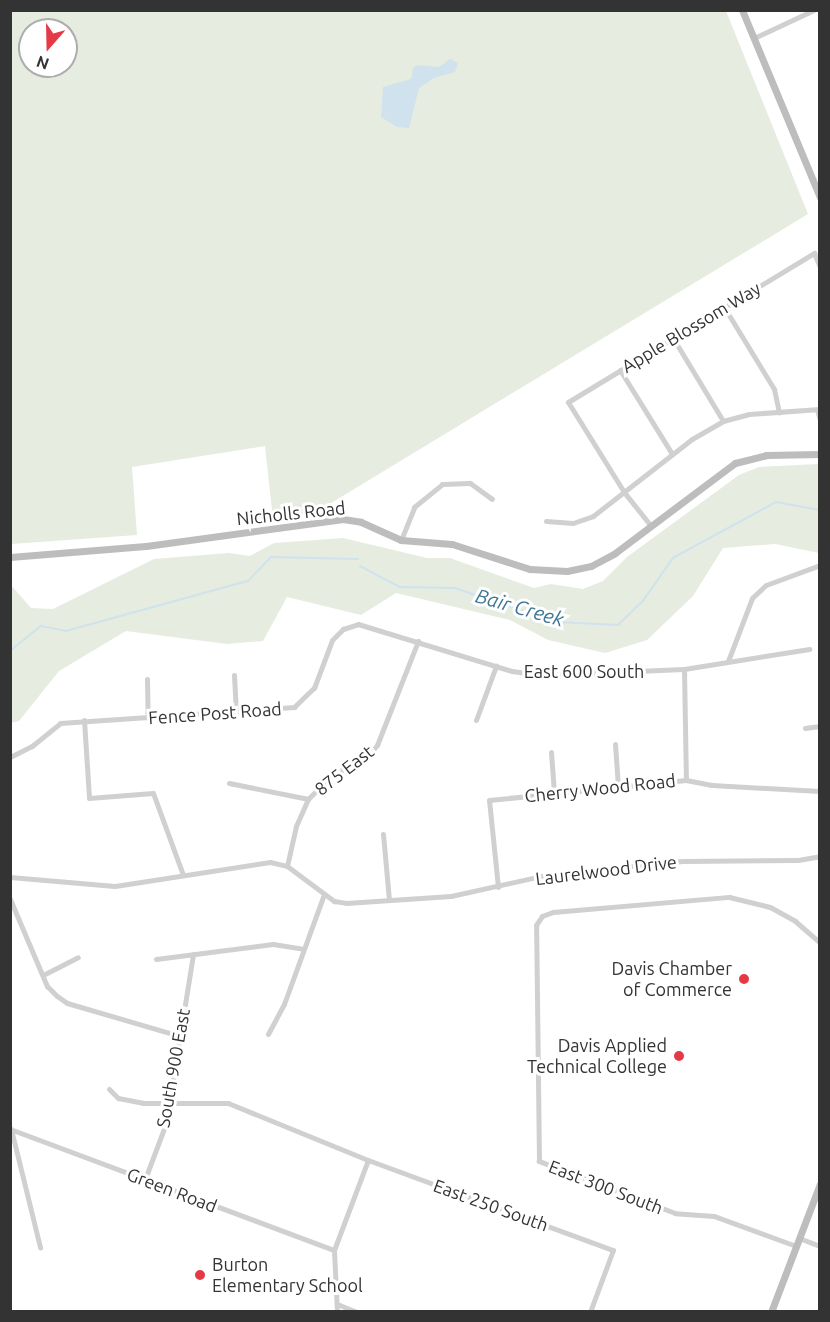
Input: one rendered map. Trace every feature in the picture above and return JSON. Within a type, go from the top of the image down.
[{"type":"street","points":[[742,10],[817,183],[819,197]]},
{"type":"street","points":[[754,38],[810,12]]},
{"type":"street","name":"Apple Blossom Way","points":[[624,492],[568,402],[814,253],[819,267]]},
{"type":"street","points":[[724,307],[774,389],[779,412]]},
{"type":"street","points":[[673,338],[723,421]]},
{"type":"street","points":[[620,370],[672,454]]},
{"type":"street","points":[[546,521],[565,524],[587,520],[672,454],[723,421],[779,412],[818,410],[819,420]]},
{"type":"street","name":"Nicholls Road","points":[[10,557],[146,546],[343,519],[361,522],[401,540],[452,543],[530,569],[558,572],[599,563],[651,526],[713,476],[742,460],[766,455],[819,454]]},
{"type":"street","points":[[401,540],[414,507],[442,484],[470,483],[492,499]]},
{"type":"street","points":[[624,492],[651,526]]},
{"type":"street","points":[[728,661],[752,598],[766,585],[819,566]]},
{"type":"street","name":"Fence Post Road","points":[[10,757],[32,746],[60,723],[294,707],[314,688],[332,640],[343,629],[358,624],[383,629]]},
{"type":"street","name":"East 600 South","points":[[383,629],[496,666],[542,675],[684,669],[808,649]]},
{"type":"street","name":"875 East","points":[[287,866],[296,826],[308,799],[332,775],[367,757],[377,745],[418,641]]},
{"type":"street","points":[[476,720],[496,666]]},
{"type":"street","points":[[684,669],[686,780]]},
{"type":"street","points":[[234,675],[236,711]]},
{"type":"street","points":[[147,679],[148,718]]},
{"type":"street","points":[[84,720],[89,798],[153,793],[183,875]]},
{"type":"street","points":[[806,728],[819,726]]},
{"type":"street","points":[[615,744],[618,786]]},
{"type":"street","points":[[551,752],[555,793]]},
{"type":"street","name":"Cherry Wood Road","points":[[498,887],[489,800],[686,780],[712,785],[819,791]]},
{"type":"street","points":[[229,783],[308,799]]},
{"type":"street","points":[[383,834],[389,900]]},
{"type":"street","name":"Laurelwood Drive","points":[[324,894],[346,903],[451,896],[550,874],[671,862],[798,860],[819,855]]},
{"type":"street","points":[[10,877],[115,886],[254,863],[287,866],[324,894],[268,1034]]},
{"type":"street","name":"East 300 South","points":[[819,943],[795,921],[770,907],[729,897],[553,912],[542,916],[536,925],[539,1161],[675,1214],[714,1216],[797,1242],[819,1246]]},
{"type":"street","points":[[10,899],[47,986],[67,1003],[180,1036]]},
{"type":"street","points":[[156,959],[273,944],[304,948]]},
{"type":"street","name":"South 900 East","points":[[145,1179],[169,1102],[193,954]]},
{"type":"street","points":[[43,975],[78,957]]},
{"type":"street","points":[[109,1089],[127,1100],[169,1102]]},
{"type":"street","name":"East 250 South","points":[[169,1102],[228,1103],[368,1160],[613,1250],[590,1311]]},
{"type":"street","points":[[11,1128],[40,1247]]},
{"type":"street","name":"Green Road","points":[[11,1128],[334,1250]]},
{"type":"street","points":[[337,1311],[334,1250],[368,1160]]},
{"type":"street","points":[[771,1311],[819,1184]]},
{"type":"street","points":[[337,1304],[357,1311]]},
{"type":"shaded area","points":[[11,11],[726,11],[808,214],[318,511],[273,519],[265,446],[132,467],[137,535],[11,544]]},
{"type":"shaded area","points":[[819,464],[819,553],[775,544],[723,548],[693,596],[647,640],[605,653],[548,640],[510,620],[396,593],[361,615],[287,597],[263,641],[227,644],[126,631],[59,671],[19,721],[11,723],[11,585],[31,608],[53,609],[154,559],[229,553],[250,556],[274,543],[343,538],[427,558],[450,558],[534,588],[551,584],[583,589],[603,581],[627,557],[739,475],[759,467]]},
{"type":"water","points":[[450,59],[458,63],[455,72],[434,78],[419,88],[409,128],[397,127],[381,117],[383,87],[411,79],[413,68],[417,65],[439,67]]},
{"type":"waterway","name":"Bair Creek","points":[[360,566],[400,587],[455,588],[557,622],[618,625],[643,601],[673,558],[776,502],[820,510]]},
{"type":"waterway","name":"Bair Creek","points":[[10,651],[41,626],[66,631],[248,581],[271,557],[358,559]]},
{"type":"place","name":"Davis Chamber of Commerce","points":[[744,979]]},
{"type":"place","name":"Davis Applied Technical College","points":[[679,1056]]},
{"type":"place","name":"Burton Elementary School","points":[[200,1275]]}]
